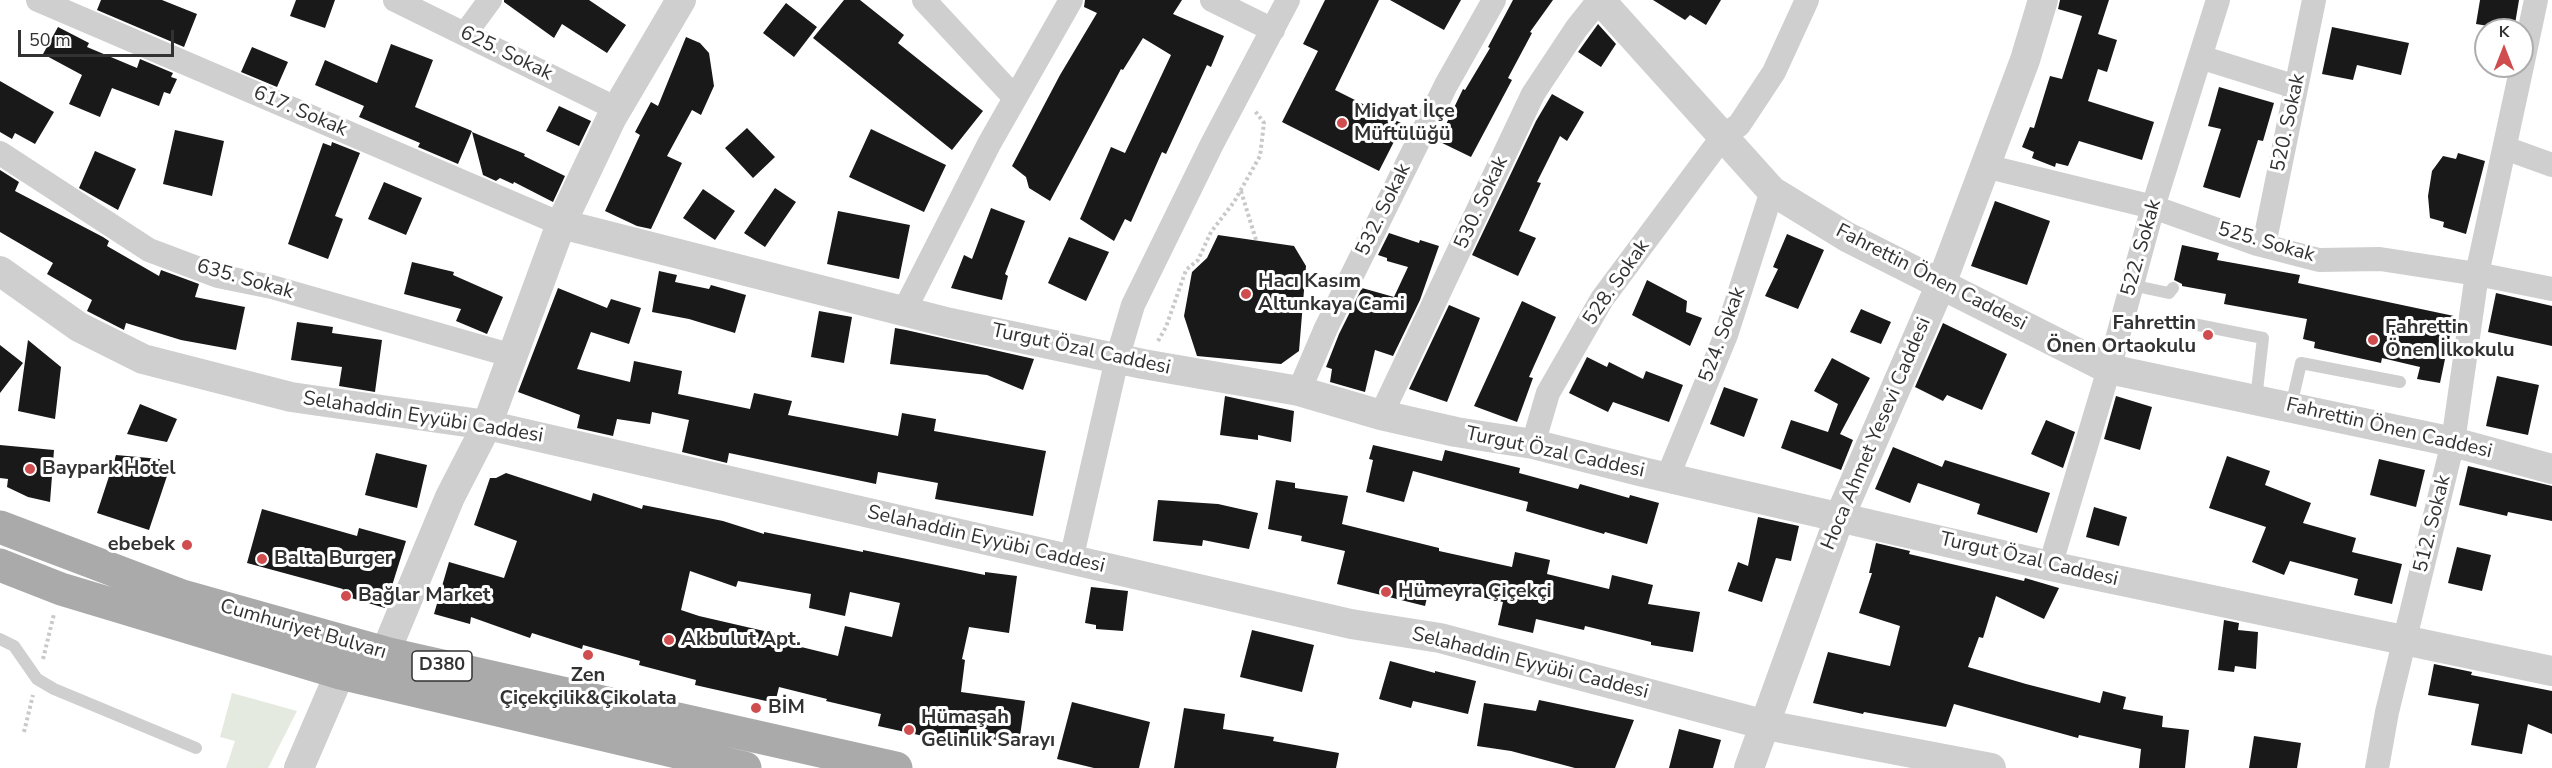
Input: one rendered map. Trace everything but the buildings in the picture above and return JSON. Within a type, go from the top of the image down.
[{"type":"main road","name":"Cumhuriyet Bulvarı","points":[[0,527],[182,596],[385,653],[896,768]]},
{"type":"main road","name":"Cumhuriyet Bulvarı","points":[[0,565],[61,589],[340,673],[689,762],[745,768]]},
{"type":"street","name":"617. Sokak","points":[[38,0],[561,225]]},
{"type":"street","name":"625. Sokak","points":[[395,0],[617,109]]},
{"type":"street","points":[[465,34],[490,0]]},
{"type":"street","points":[[385,653],[450,497],[487,425],[561,225],[617,109],[681,0]]},
{"type":"street","points":[[924,0],[1015,98]]},
{"type":"street","points":[[904,311],[983,154],[1071,0]]},
{"type":"street","points":[[1212,0],[1273,30]]},
{"type":"street","points":[[1071,560],[1130,362],[1133,305],[1239,92],[1288,0]]},
{"type":"street","name":"532. Sokak","points":[[1299,391],[1326,328],[1446,85],[1494,0]]},
{"type":"street","name":"Fahrettin Önen Caddesi","points":[[1599,0],[1725,135],[1772,191],[1847,237],[2109,369],[2453,442],[2552,470]]},
{"type":"street","name":"530. Sokak","points":[[1381,415],[1402,366],[1533,94],[1576,29],[1599,0]]},
{"type":"street","name":"528. Sokak","points":[[1533,444],[1548,393],[1602,299],[1725,135],[1739,125],[1774,72],[1807,0]]},
{"type":"street","name":"Hoca Ahmet Yesevi Caddesi","points":[[1749,768],[1840,516],[1941,284],[2025,60],[2043,0]]},
{"type":"street","name":"522. Sokak","points":[[2050,566],[2109,369],[2153,207],[2218,0]]},
{"type":"street","name":"520. Sokak","points":[[2264,245],[2314,0]]},
{"type":"street","name":"512. Sokak","points":[[2532,18],[2536,0]]},
{"type":"street","points":[[2200,57],[2296,87]]},
{"type":"street","name":"512. Sokak","points":[[2377,768],[2387,712],[2453,442],[2477,273],[2520,78]]},
{"type":"street","points":[[2505,148],[2552,165]]},
{"type":"street","name":"635. Sokak","points":[[0,153],[150,250],[218,276],[272,287],[513,356]]},
{"type":"street","name":"525. Sokak","points":[[1985,166],[2153,207],[2264,245],[2319,260],[2380,259],[2477,273],[2552,289]]},
{"type":"street","name":"524. Sokak","points":[[1668,476],[1726,335],[1772,191]]},
{"type":"street","name":"Turgut Özal Caddesi","points":[[561,225],[904,311],[1130,362],[1299,391],[1381,415],[1456,432],[1533,444],[2050,566],[2552,671]]},
{"type":"street","name":"Selahaddin Eyyübi Caddesi","points":[[0,271],[79,327],[143,359],[291,397],[487,425],[1351,624],[1440,638],[1766,725],[1991,768]]},
{"type":"street","points":[[299,768],[340,673]]},
{"type":"lane","points":[[2131,285],[2169,293],[2173,288]]},
{"type":"lane","points":[[2188,322],[2263,338],[2256,399]]},
{"type":"lane","points":[[2291,406],[2301,363],[2400,382]]},
{"type":"lane","points":[[0,639],[14,646],[38,679],[54,689],[196,748]]},
{"type":"path","points":[[1130,362],[1166,327],[1186,270],[1198,260],[1211,232],[1260,156],[1264,123],[1239,92]]},
{"type":"path","points":[[1240,190],[1256,240]]},
{"type":"shaded area","points":[[232,693],[297,711],[268,768],[226,768],[235,741],[220,737]]},
{"type":"place","name":"Midyat İlçe Müftülüğü","points":[[1342,123]]},
{"type":"place","name":"Hacı Kasım Altunkaya Cami","points":[[1246,294]]},
{"type":"place","name":"Fahrettin Önen Ortaokulu","points":[[2208,335]]},
{"type":"place","name":"Fahrettin Önen İlkokulu","points":[[2373,340]]},
{"type":"place","name":"Baypark Hotel","points":[[30,469]]},
{"type":"place","name":"ebebek","points":[[187,545]]},
{"type":"place","name":"Balta Burger","points":[[262,559]]},
{"type":"place","name":"Hümeyra Çiçekçi","points":[[1386,592]]},
{"type":"place","name":"Bağlar Market","points":[[346,596]]},
{"type":"place","name":"Akbulut Apt.","points":[[669,640]]},
{"type":"place","name":"Zen Çiçekçilik&Çikolata","points":[[588,655]]},
{"type":"place","name":"BİM","points":[[756,708]]},
{"type":"place","name":"Hümaşah Gelinlik Sarayı","points":[[909,730]]}]
